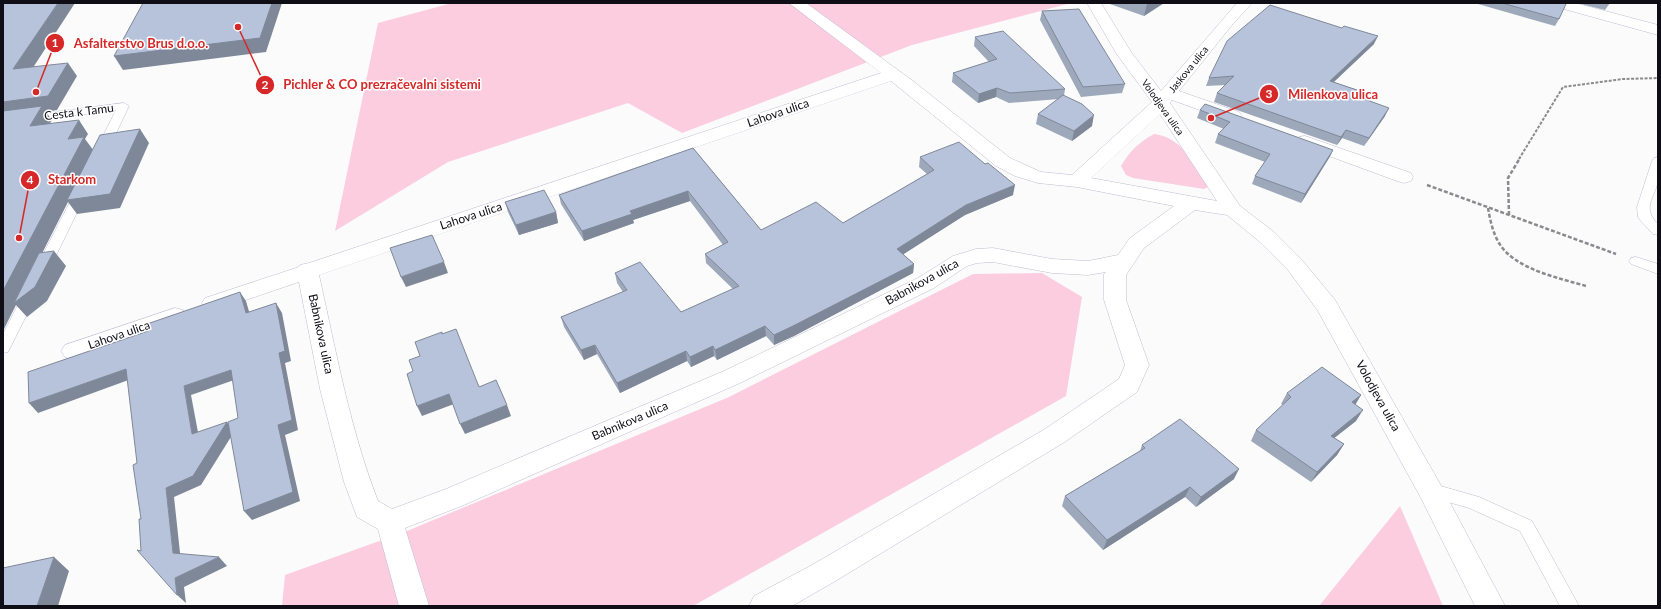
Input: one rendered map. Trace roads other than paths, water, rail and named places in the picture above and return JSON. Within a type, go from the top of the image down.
[{"type":"street","points":[[796,3],[1018,172],[1034,178],[1077,181]]},
{"type":"street","name":"Volodjeva ulica","points":[[1094,3],[1124,53],[1165,98],[1233,210],[1266,237],[1295,265],[1327,306],[1430,490],[1490,606]]},
{"type":"street","name":"Jaskova ulica","points":[[1077,181],[1165,98],[1227,22],[1245,3]]},
{"type":"street","points":[[1558,3],[1658,30]]},
{"type":"street","name":"Lahova ulica","points":[[73,351],[307,270],[892,75]]},
{"type":"street","points":[[1165,98],[1249,122]]},
{"type":"street","points":[[1286,135],[1404,177]]},
{"type":"street","name":"Volodjeva ulica","points":[[1077,181],[1233,210]]},
{"type":"street","points":[[764,606],[822,574],[1054,436],[1128,385],[1137,365],[1115,300],[1115,274],[1137,242],[1191,203]]},
{"type":"street","name":"Babnikova ulica","points":[[307,270],[332,389],[357,482],[367,509],[390,522],[455,497],[732,377],[926,283],[960,260],[976,256],[993,255],[1052,266],[1088,268],[1124,261]]},
{"type":"street","points":[[390,522],[414,606]]},
{"type":"lane","name":"Cesta k Tamu","points":[[3,122],[124,106],[96,163]]},
{"type":"lane","points":[[1658,161],[1643,207],[1644,217],[1658,231]]},
{"type":"lane","points":[[3,348],[85,184]]},
{"type":"lane","points":[[1636,261],[1658,269]]},
{"type":"lane","points":[[1430,490],[1473,502],[1526,526],[1570,606]]},
{"type":"place","name":"Pichler & CO prezračevalni sistemi","points":[[238,27]]},
{"type":"place","name":"Asfalterstvo Brus d.o.o.","points":[[36,92]]},
{"type":"place","name":"Milenkova ulica","points":[[1211,118]]},
{"type":"place","name":"Starkom","points":[[19,238]]}]
